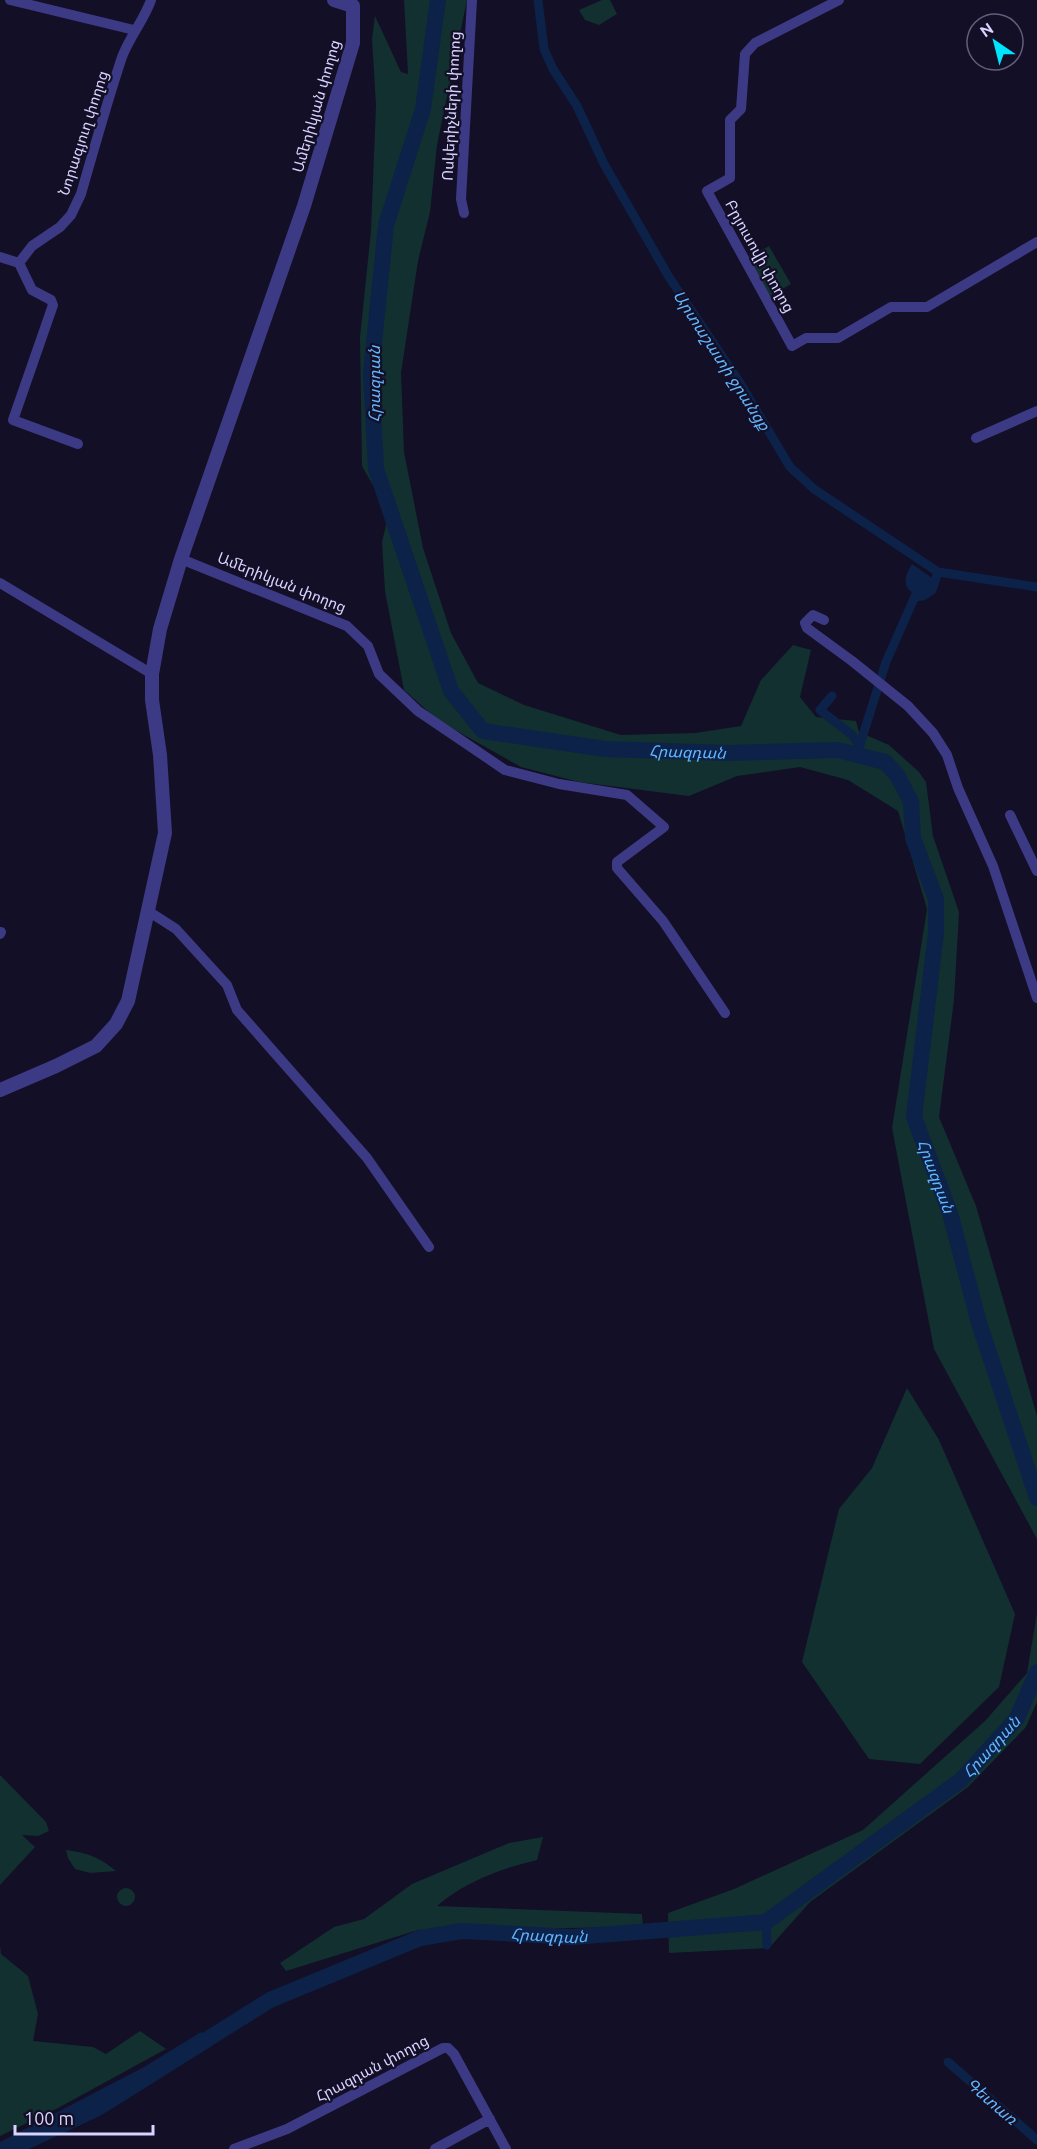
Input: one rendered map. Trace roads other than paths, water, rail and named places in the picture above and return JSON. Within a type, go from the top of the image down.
[{"type":"street","points":[[10,0],[134,30]]},
{"type":"street","name":"Նորագյուղ փողոց","points":[[19,263],[32,246],[60,227],[71,215],[81,194],[123,56],[134,30],[147,14],[151,0]]},
{"type":"street","points":[[334,0],[353,3]]},
{"type":"street","name":"Ոսկերիչների փողոց","points":[[464,213],[460,199],[472,0]]},
{"type":"street","name":"Բրյուսովի փողոց","points":[[839,0],[755,43],[745,54],[741,109],[730,120],[730,178],[707,191],[792,346],[806,338],[838,338],[891,308],[927,307],[1037,242]]},
{"type":"street","name":"Ամերիկյան փողոց","points":[[0,1090],[96,1046],[116,1024],[130,992],[165,833],[160,755],[152,700],[152,674],[160,629],[181,559],[304,206],[353,43],[353,3]]},
{"type":"street","points":[[0,257],[19,263],[32,290],[51,300],[53,305],[13,420],[78,444]]},
{"type":"street","points":[[976,438],[1037,411]]},
{"type":"street","name":"Ամերիկյան փողոց","points":[[181,559],[347,626],[368,646],[379,674],[418,711],[505,770],[559,784],[627,795],[664,828],[617,862],[616,867],[663,921],[725,1013]]},
{"type":"street","points":[[0,583],[152,674]]},
{"type":"street","points":[[824,620],[813,615],[805,623],[807,628],[908,706],[933,733],[946,755],[958,788],[993,866],[1037,998]]},
{"type":"street","points":[[1010,815],[1037,871]]},
{"type":"street","points":[[148,910],[176,928],[226,985],[237,1010],[367,1158],[429,1247]]},
{"type":"street","name":"Հրազդան փողոց","points":[[234,2149],[287,2129],[443,2048],[448,2048],[454,2054],[490,2119]]},
{"type":"street","points":[[435,2149],[490,2119],[506,2149]]},
{"type":"water","points":[[912,564],[932,578],[929,586],[918,593],[908,589],[906,583]]},
{"type":"water","points":[[201,2032],[210,2047],[102,2115],[29,2149],[0,2149],[0,2142],[144,2067]]},
{"type":"waterway","name":"Հրազդան","points":[[438,0],[423,109],[386,225],[371,373],[376,469],[451,691],[483,731],[605,749],[728,753],[838,750],[885,762],[897,775],[911,802],[913,838],[936,899],[936,933],[914,1117],[950,1213],[979,1323],[1037,1498]]},
{"type":"waterway","name":"Արտաշատի ջրանցք","points":[[538,0],[544,49],[553,69],[577,106],[604,164],[669,277],[740,383],[790,467],[814,489],[938,572],[1037,587]]},
{"type":"waterway","points":[[915,597],[923,596],[932,590],[938,572]]},
{"type":"waterway","points":[[857,754],[886,662],[916,594],[917,584]]},
{"type":"waterway","points":[[832,696],[820,710],[852,735],[859,745]]},
{"type":"waterway","name":"Հրազդան","points":[[187,2052],[270,2000],[420,1938],[462,1931],[573,1937],[766,1922],[961,1780],[1017,1718],[1037,1672]]},
{"type":"waterway","name":"Գետառ","points":[[766,1922],[767,1945]]},
{"type":"waterway","name":"Գետառ","points":[[948,2062],[1037,2140]]}]
